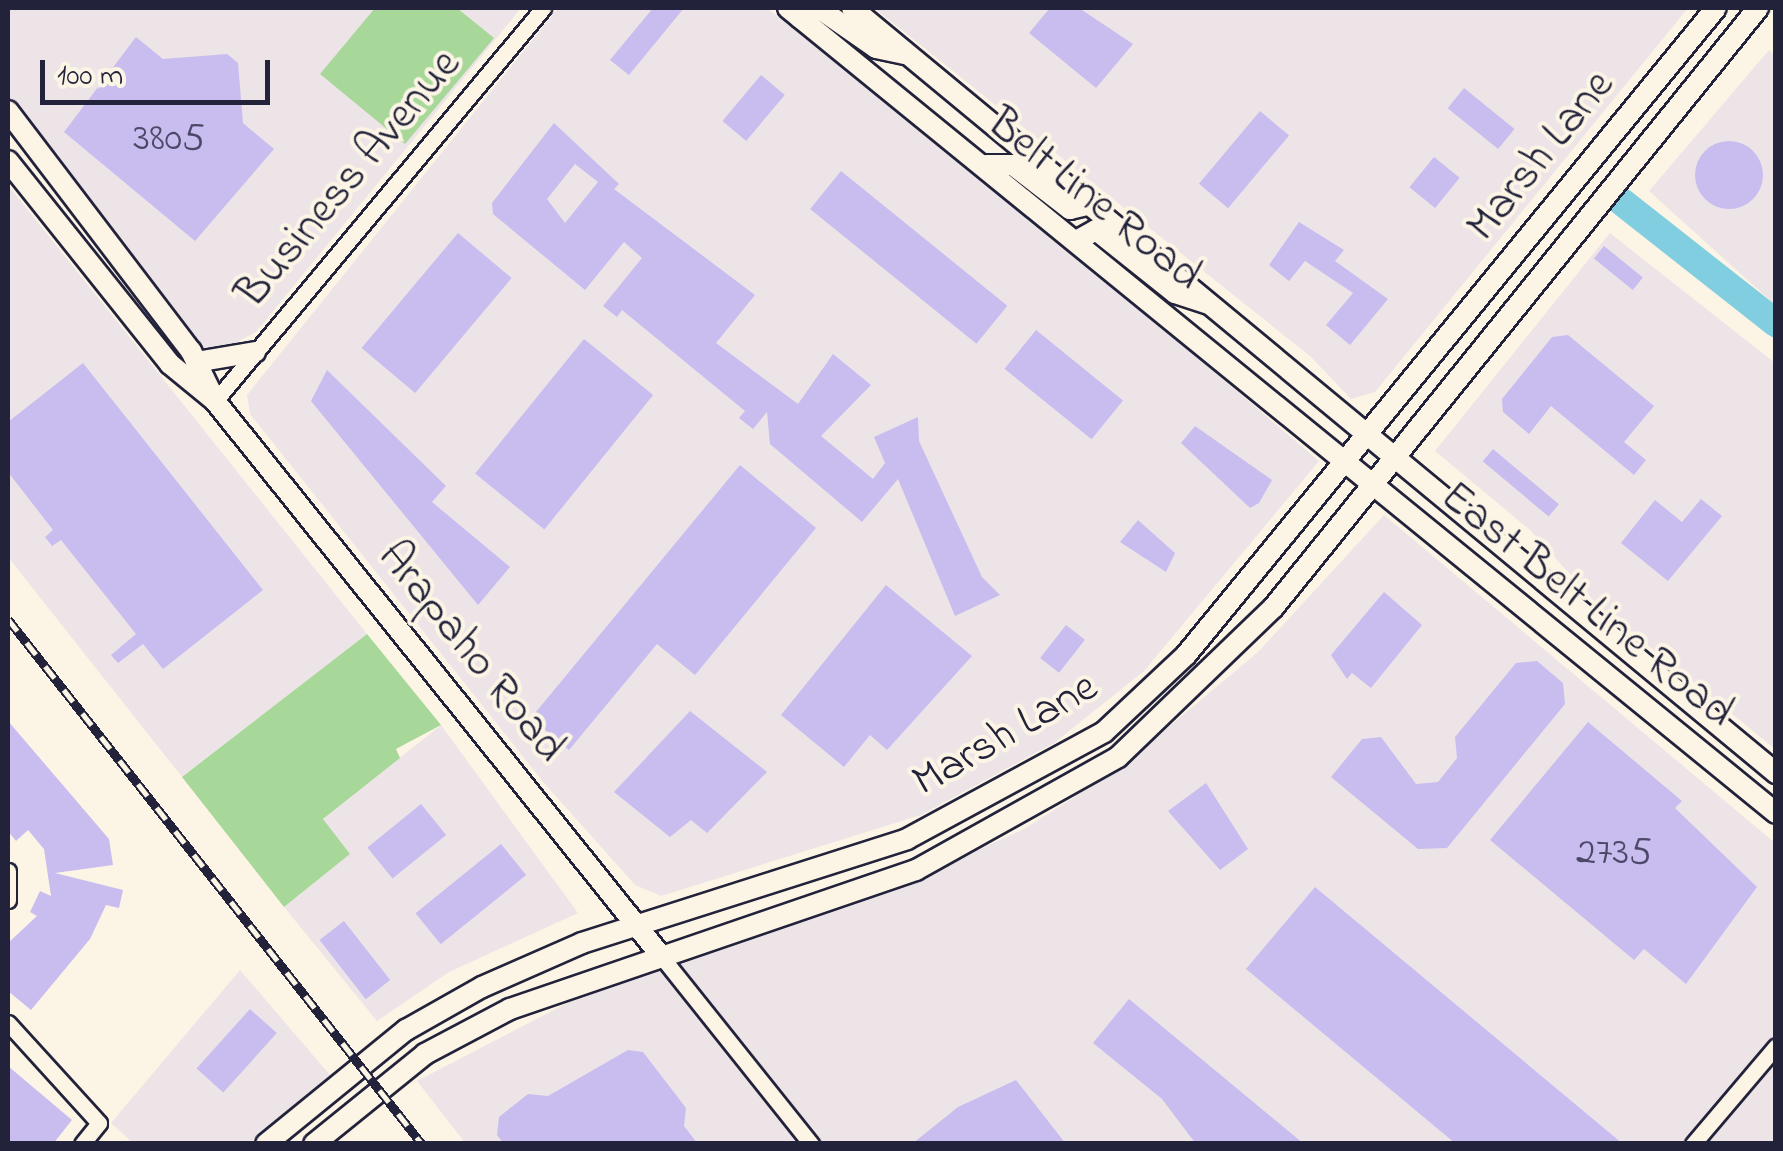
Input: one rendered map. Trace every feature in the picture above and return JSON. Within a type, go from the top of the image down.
[{"type":"main road","points":[[794,12],[820,8],[876,48],[906,54]]},
{"type":"main road","name":"Belt Line Road","points":[[852,8],[1398,455]]},
{"type":"main road","name":"Marsh Lane","points":[[266,1144],[406,1030],[482,987],[638,924],[907,839],[1104,732],[1186,655],[1716,8]]},
{"type":"main road","name":"Marsh Lane","points":[[314,1144],[425,1054],[555,988],[916,870],[1118,757],[1239,647],[1758,8]]},
{"type":"main road","name":"Belt Line Road","points":[[794,12],[1346,460]]},
{"type":"main road","points":[[885,86],[910,74],[994,127]]},
{"type":"main road","name":"Arapaho Road","points":[[8,111],[196,362],[215,400],[661,956]]},
{"type":"main road","points":[[1620,126],[1646,148]]},
{"type":"main road","name":"Arapaho Road","points":[[8,162],[170,364],[215,400]]},
{"type":"main road","points":[[986,165],[1013,165],[1070,209],[1092,204]]},
{"type":"main road","points":[[1078,240],[1096,230],[1175,292],[1222,309]]},
{"type":"main road","points":[[196,362],[255,352]]},
{"type":"main road","name":"East Belt Line Road","points":[[1398,455],[1776,773]]},
{"type":"main road","name":"East Belt Line Road","points":[[1346,460],[1776,813]]},
{"type":"street","name":"Business Avenue","points":[[215,400],[543,8]]},
{"type":"street","points":[[8,871],[8,900]]},
{"type":"street","points":[[661,956],[811,1144]]},
{"type":"street","points":[[8,1023],[99,1122],[82,1144]]},
{"type":"street","points":[[1693,1144],[1776,1046]]},
{"type":"shaded area","points":[[8,8],[521,8],[256,332],[217,353],[200,348],[8,104]]},
{"type":"shaded area","points":[[558,8],[766,8],[895,100],[1319,461],[1144,671],[1054,743],[921,815],[661,896],[635,885],[544,783],[250,414],[247,395]]},
{"type":"shaded area","points":[[874,8],[1688,8],[1375,392],[1351,399],[1311,357]]},
{"type":"shaded area","points":[[1769,50],[1776,56],[1775,305],[1649,191]]},
{"type":"shaded area","points":[[8,185],[367,634],[182,777],[8,557]]},
{"type":"shaded area","points":[[1610,233],[1775,363],[1775,749],[1596,603],[1530,530],[1435,451]]},
{"type":"shaded area","points":[[1384,515],[1775,843],[1775,1143],[466,1144],[417,1081],[573,1000],[888,891],[1024,829],[1117,770],[1258,652]]},
{"type":"shaded area","points":[[441,725],[578,913],[449,972],[377,1021],[284,907],[350,854],[322,820]]},
{"type":"shaded area","points":[[240,970],[330,1075],[249,1143],[133,1143],[111,1123]]},
{"type":"green space","points":[[375,8],[457,8],[494,38],[405,144],[320,74]]},
{"type":"green space","points":[[367,634],[441,725],[396,749],[400,758],[323,819],[350,854],[284,907],[182,777]]},
{"type":"building","points":[[653,8],[684,8],[629,75],[610,60]]},
{"type":"building","points":[[1050,8],[1079,8],[1133,44],[1096,88],[1029,33]]},
{"type":"building","points":[[136,37],[163,59],[227,54],[238,63],[243,123],[274,149],[195,241],[64,132]]},
{"type":"building","points":[[761,75],[785,95],[746,141],[722,121]]},
{"type":"building","points":[[1464,88],[1515,129],[1498,149],[1448,108]]},
{"type":"building","points":[[1260,111],[1289,135],[1228,208],[1199,184]]},
{"type":"building","points":[[554,123],[619,184],[614,189],[755,295],[716,343],[798,404],[833,354],[871,385],[821,436],[873,479],[885,463],[874,437],[918,417],[919,441],[982,577],[1000,595],[955,616],[898,479],[862,522],[770,444],[767,412],[753,429],[739,418],[745,411],[622,310],[617,317],[603,306],[642,258],[624,242],[585,290],[493,214],[492,203]],"holes":[[[575,164],[598,182],[565,223],[547,199]]]},
{"type":"building","points":[[1729,141],[1753,151],[1763,175],[1753,199],[1729,209],[1705,199],[1695,175],[1705,151]]},
{"type":"building","points":[[1434,157],[1460,178],[1435,208],[1409,187]]},
{"type":"building","points":[[841,171],[1007,306],[976,344],[810,209]]},
{"type":"building","points":[[1299,222],[1344,250],[1335,261],[1388,299],[1350,345],[1326,325],[1353,293],[1305,261],[1289,281],[1269,265]]},
{"type":"building","points":[[458,233],[512,278],[415,393],[362,348]]},
{"type":"building","points":[[1604,246],[1643,277],[1633,290],[1594,258]]},
{"type":"building","points":[[1036,330],[1123,400],[1092,439],[1005,369]]},
{"type":"building","points":[[1568,335],[1654,406],[1624,442],[1646,460],[1634,475],[1551,406],[1529,434],[1503,412],[1502,399],[1552,337]]},
{"type":"building","points":[[584,339],[653,395],[544,529],[475,473]]},
{"type":"building","points":[[83,363],[263,590],[163,669],[143,644],[118,663],[111,655],[136,634],[61,540],[52,546],[45,537],[53,530],[8,472],[8,422]]},
{"type":"building","points":[[327,370],[446,486],[432,502],[510,567],[478,605],[311,401]]},
{"type":"building","points":[[1195,426],[1272,480],[1259,503],[1250,508],[1181,443]]},
{"type":"building","points":[[1493,449],[1559,504],[1549,517],[1483,461]]},
{"type":"building","points":[[740,465],[816,528],[695,675],[657,644],[569,750],[531,718]]},
{"type":"building","points":[[1701,499],[1722,516],[1668,581],[1621,543],[1655,500],[1682,522]]},
{"type":"building","points":[[1138,520],[1175,553],[1166,572],[1120,542]]},
{"type":"building","points":[[886,585],[972,656],[887,750],[870,735],[844,767],[781,715]]},
{"type":"building","points":[[1384,592],[1422,625],[1371,688],[1352,673],[1347,679],[1331,655]]},
{"type":"building","points":[[1066,625],[1085,640],[1059,673],[1040,658]]},
{"type":"building","points":[[1537,661],[1563,683],[1565,704],[1447,848],[1418,849],[1331,777],[1362,739],[1381,737],[1416,784],[1438,782],[1457,758],[1455,737],[1516,663]]},
{"type":"building","points":[[690,711],[767,772],[707,833],[691,820],[670,837],[614,792]]},
{"type":"building","points":[[8,721],[109,839],[113,865],[55,873],[123,890],[119,908],[106,905],[90,939],[31,1010],[8,991],[8,943],[37,916],[30,912],[40,891],[51,896],[44,849],[28,830],[16,841],[8,831]]},
{"type":"building","points":[[1588,722],[1682,801],[1675,808],[1757,887],[1686,984],[1644,949],[1634,960],[1490,840]]},
{"type":"building","points":[[1206,783],[1248,849],[1220,870],[1168,811]]},
{"type":"building","points":[[421,804],[446,835],[393,879],[367,847]]},
{"type":"building","points":[[501,844],[526,875],[441,944],[416,913]]},
{"type":"building","points":[[1315,887],[1623,1144],[1456,1144],[1246,969]]},
{"type":"building","points":[[344,921],[390,980],[366,999],[320,940]]},
{"type":"building","points":[[1129,999],[1304,1144],[1196,1144],[1162,1099],[1093,1043]]},
{"type":"building","points":[[250,1009],[277,1033],[223,1093],[196,1068]]},
{"type":"building","points":[[628,1050],[643,1052],[686,1108],[684,1126],[698,1144],[504,1144],[497,1135],[499,1117],[528,1094],[548,1096]]},
{"type":"building","points":[[8,1066],[72,1120],[53,1144],[8,1144]]},
{"type":"building","points":[[1016,1080],[1066,1144],[912,1144],[958,1107]]},
{"type":"waterway","points":[[1622,202],[1776,323]]},
{"type":"railway","points":[[8,619],[422,1144]]}]
